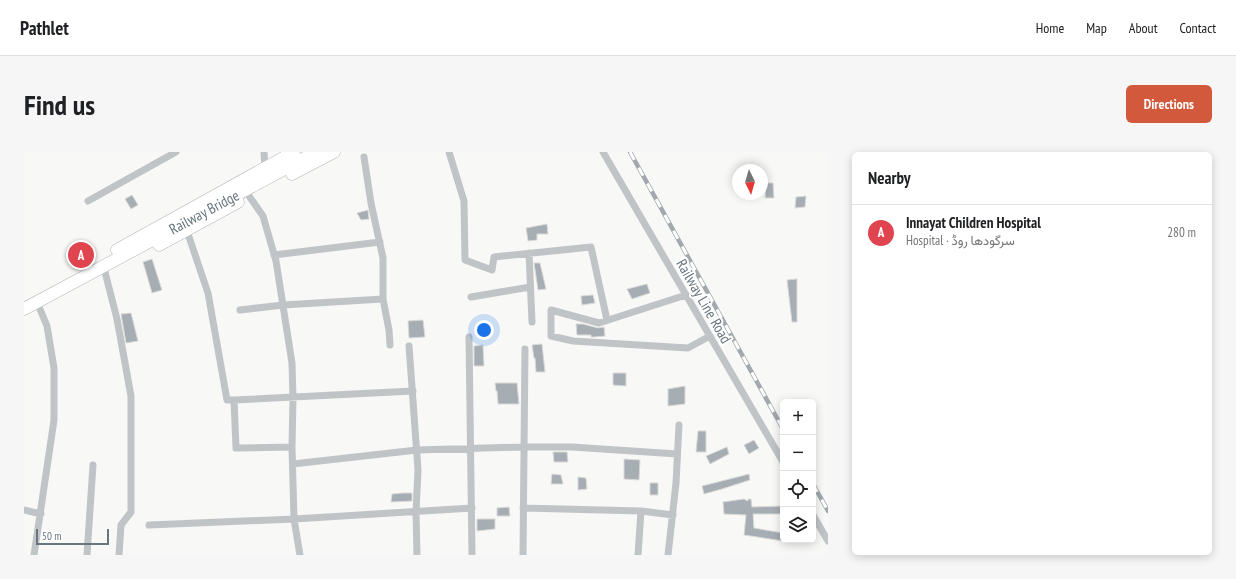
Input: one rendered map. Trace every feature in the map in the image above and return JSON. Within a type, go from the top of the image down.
[{"type":"main road","points":[[98,272],[100,261],[112,252],[294,152]]},
{"type":"main road","name":"Railway Bridge","points":[[98,272],[316,152]]},
{"type":"main road","points":[[24,309],[98,272],[121,265],[334,152]]},
{"type":"street","points":[[88,201],[176,152]]},
{"type":"street","points":[[264,152],[265,168]]},
{"type":"street","points":[[449,152],[464,201],[465,260],[492,270],[494,257],[591,246],[607,320]]},
{"type":"street","name":"Railway Line Road","points":[[602,152],[780,457]]},
{"type":"street","points":[[364,157],[383,258],[383,299],[390,344]]},
{"type":"street","points":[[249,196],[263,216],[274,255],[292,363],[294,519],[300,555]]},
{"type":"street","points":[[187,230],[208,293],[226,400],[293,398],[413,391]]},
{"type":"street","points":[[274,255],[380,242]]},
{"type":"street","points":[[529,253],[532,322]]},
{"type":"street","points":[[98,272],[118,319],[131,396],[131,512],[121,525],[119,555]]},
{"type":"street","points":[[471,297],[530,287]]},
{"type":"street","points":[[686,295],[599,323],[551,310],[551,336],[573,341],[688,348],[710,336]]},
{"type":"street","points":[[240,310],[283,305],[383,299]]},
{"type":"street","points":[[34,555],[54,420],[54,368],[47,326],[37,302]]},
{"type":"street","points":[[469,337],[472,555]]},
{"type":"street","points":[[409,346],[418,470],[416,512],[417,555]]},
{"type":"street","points":[[523,555],[525,349]]},
{"type":"street","points":[[234,400],[236,448],[292,447]]},
{"type":"street","points":[[668,555],[679,425]]},
{"type":"street","points":[[293,464],[417,450],[523,447],[572,447],[677,454]]},
{"type":"street","points":[[87,555],[93,465]]},
{"type":"street","points":[[149,526],[472,508]]},
{"type":"street","points":[[523,508],[641,511],[672,515]]},
{"type":"street","points":[[24,510],[41,514]]},
{"type":"street","points":[[638,555],[641,511]]},
{"type":"street","points":[[816,520],[828,542]]},
{"type":"building","points":[[768,183],[773,183],[774,198],[768,198]]},
{"type":"building","points":[[132,195],[138,205],[131,209],[125,199]]},
{"type":"building","points":[[806,196],[805,207],[795,208],[796,197]]},
{"type":"building","points":[[368,210],[369,219],[361,220],[357,213]]},
{"type":"building","points":[[547,224],[548,234],[537,234],[537,240],[528,241],[526,228]]},
{"type":"building","points":[[152,259],[162,290],[152,293],[143,262]]},
{"type":"building","points":[[534,263],[540,263],[546,289],[538,290]]},
{"type":"building","points":[[797,279],[797,322],[792,322],[787,280]]},
{"type":"building","points":[[647,284],[650,293],[632,299],[627,289]]},
{"type":"building","points":[[593,295],[595,303],[582,305],[581,296]]},
{"type":"building","points":[[131,313],[138,341],[126,343],[121,314]]},
{"type":"building","points":[[423,320],[425,337],[409,338],[408,321]]},
{"type":"building","points":[[576,324],[583,324],[598,328],[604,327],[605,336],[591,337],[591,335],[577,335]]},
{"type":"building","points":[[542,344],[545,372],[536,372],[532,345]]},
{"type":"building","points":[[483,345],[484,366],[474,366],[474,346]]},
{"type":"building","points":[[613,373],[626,373],[626,386],[613,385]]},
{"type":"building","points":[[495,383],[517,383],[519,404],[498,404]]},
{"type":"building","points":[[685,386],[685,404],[668,406],[668,389]]},
{"type":"building","points":[[698,431],[706,431],[706,452],[696,452]]},
{"type":"building","points":[[754,440],[759,448],[749,454],[744,445]]},
{"type":"building","points":[[727,447],[729,454],[710,464],[706,456]]},
{"type":"building","points":[[553,452],[567,452],[568,462],[554,462]]},
{"type":"building","points":[[624,459],[640,460],[639,480],[624,479]]},
{"type":"building","points":[[552,474],[561,475],[563,484],[551,484]]},
{"type":"building","points":[[749,474],[750,480],[704,494],[702,486]]},
{"type":"building","points":[[578,477],[586,478],[587,489],[578,490]]},
{"type":"building","points":[[650,483],[658,483],[658,495],[650,495]]},
{"type":"building","points":[[412,493],[412,501],[391,502],[392,494]]},
{"type":"building","points":[[744,499],[748,501],[748,499],[751,499],[752,507],[780,506],[780,514],[753,514],[754,528],[780,532],[780,541],[744,535],[746,515],[724,514],[723,502]]},
{"type":"building","points":[[509,507],[510,516],[497,516],[497,508]]},
{"type":"building","points":[[477,519],[495,519],[495,529],[477,531]]},
{"type":"railway","points":[[630,152],[780,424]]},
{"type":"railway","points":[[816,489],[828,511]]},
{"type":"place","name":"Innayat Children Hospital","points":[[81,255]]}]
